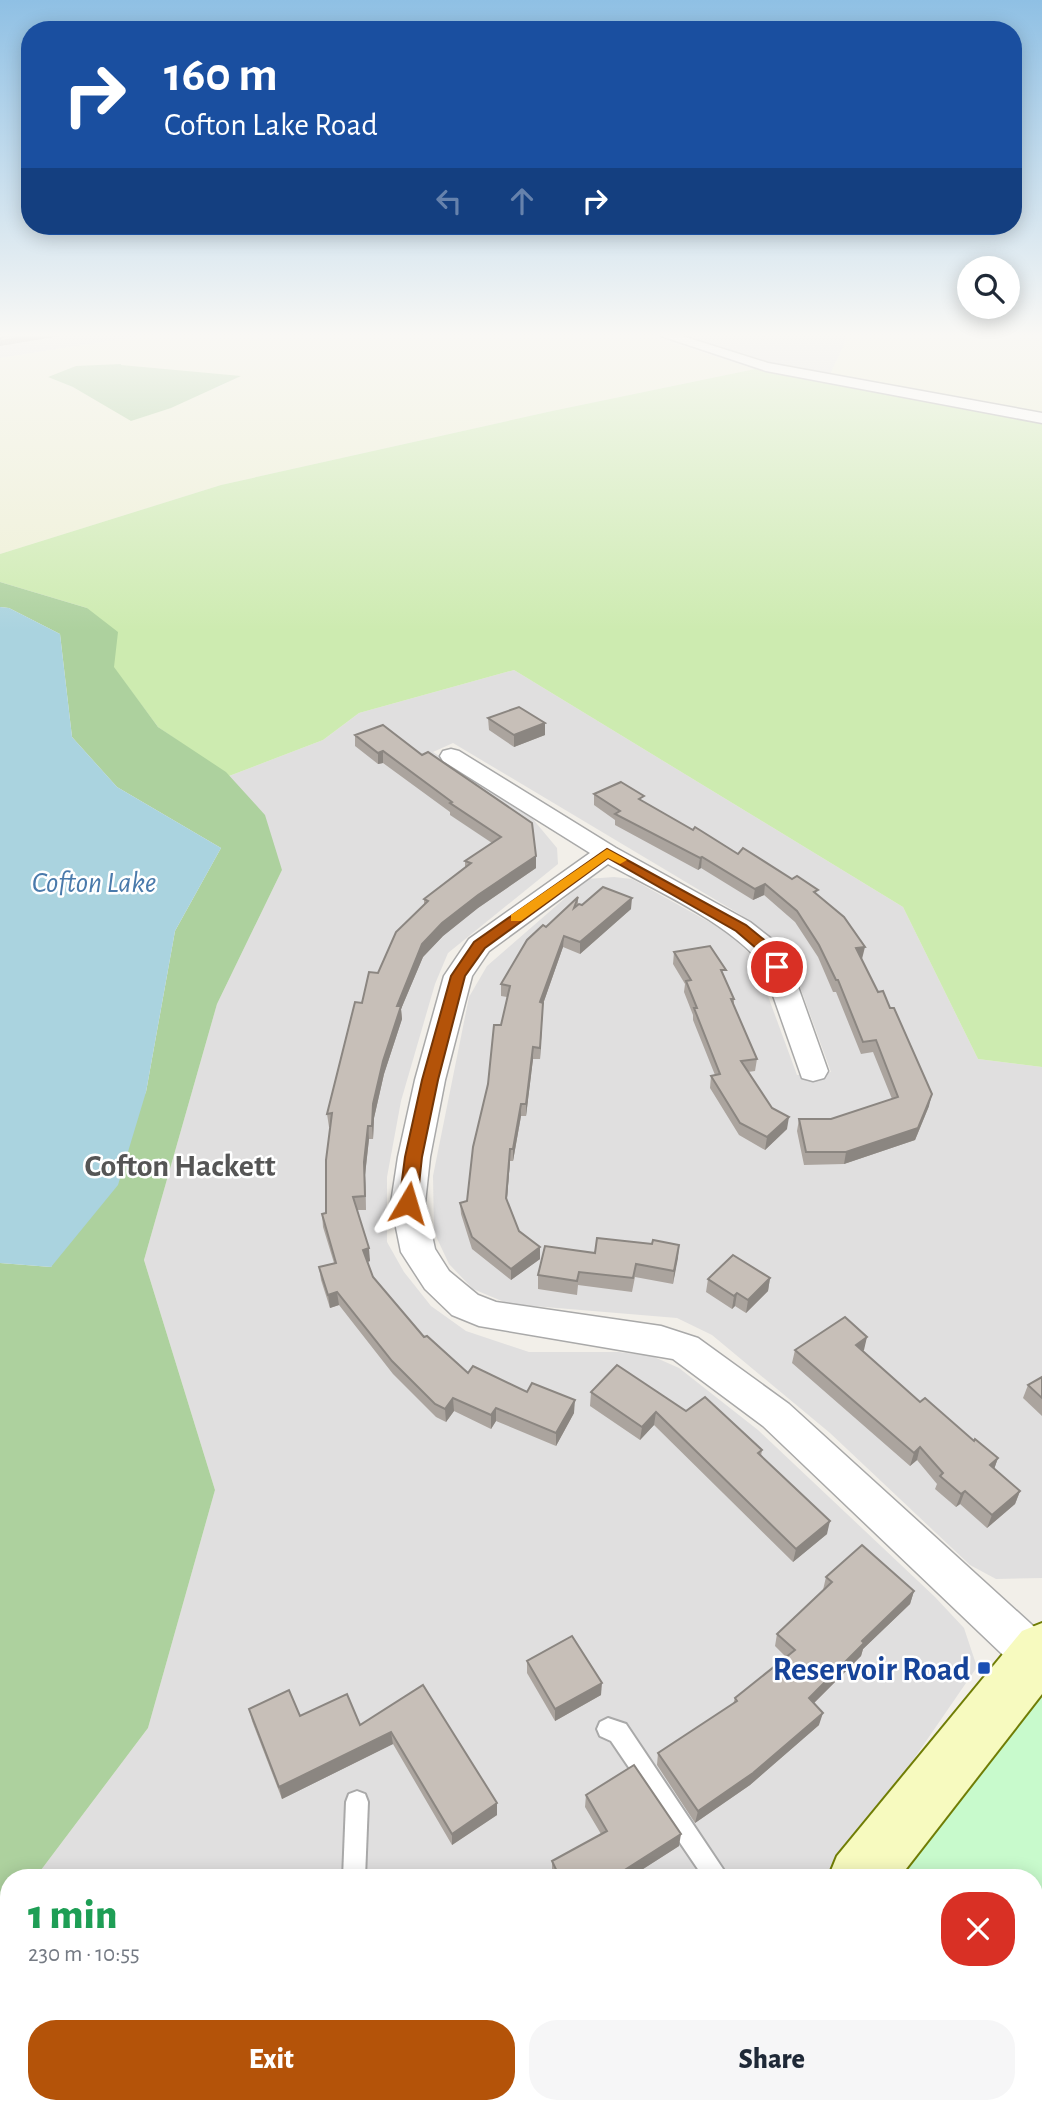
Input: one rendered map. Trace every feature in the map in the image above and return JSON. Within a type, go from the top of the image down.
[{"type":"main road","points":[[866,1869],[1039,1653]]},
{"type":"street","points":[[451,756],[607,853],[741,928],[763,946],[777,967],[813,1071]]},
{"type":"street","points":[[607,853],[480,945],[458,976],[430,1080],[414,1157],[408,1203],[418,1252],[436,1280],[465,1306],[492,1316],[660,1340],[685,1349],[776,1415],[1039,1653]]},
{"type":"lane","points":[[608,1729],[618,1732],[712,1869]]},
{"type":"lane","points":[[355,1869],[357,1802]]},
{"type":"shaded area","points":[[514,670],[903,907],[978,1059],[1042,1067],[1042,1578],[996,1579],[970,1565],[830,1433],[712,1335],[677,1318],[509,1304],[473,1289],[449,1264],[434,1232],[433,1176],[469,997],[487,966],[587,879],[632,879],[727,932],[754,958],[797,1075],[831,1072],[792,965],[772,940],[741,915],[453,743],[433,752],[532,818],[557,848],[558,864],[448,953],[435,984],[401,1101],[387,1177],[387,1242],[404,1272],[431,1306],[466,1331],[529,1352],[618,1352],[652,1356],[679,1368],[758,1430],[935,1597],[964,1628],[977,1667],[838,1869],[42,1869],[148,1728],[215,1490],[144,1260],[217,1004],[282,870],[229,776],[323,740],[359,713]]},
{"type":"green space","points":[[0,435],[446,435],[221,485],[0,554]]},
{"type":"green space","points":[[446,435],[1042,435],[1042,1067],[978,1059],[903,907],[514,670],[359,713],[323,740],[229,776],[158,727],[113,667],[87,608],[0,582],[0,554],[221,485]]},
{"type":"green space","points":[[0,582],[87,608],[118,632],[114,667],[158,727],[226,772],[265,815],[282,870],[217,1004],[144,1260],[215,1490],[148,1728],[42,1869],[0,1869],[0,1263],[51,1267],[146,1092],[175,931],[221,848],[117,787],[72,737],[60,634],[9,608],[0,607]]},
{"type":"green space","points":[[1042,1680],[1042,1869],[899,1869]]},
{"type":"water","name":"Cofton Lake","points":[[0,607],[9,608],[60,634],[72,737],[117,787],[221,848],[175,931],[146,1092],[118,1185],[51,1267],[0,1263]]},
{"type":"building","points":[[519,707],[545,723],[514,735],[488,718]]},
{"type":"building","points":[[383,725],[422,755],[428,752],[532,823],[536,856],[478,895],[442,923],[422,944],[397,1006],[401,1006],[383,1061],[373,1104],[372,1126],[368,1126],[364,1162],[365,1196],[353,1197],[369,1248],[363,1250],[373,1277],[424,1337],[427,1336],[468,1373],[473,1366],[527,1392],[532,1383],[575,1400],[556,1433],[496,1408],[491,1415],[453,1398],[445,1409],[435,1404],[392,1361],[337,1292],[328,1295],[319,1267],[336,1263],[322,1214],[326,1213],[326,1160],[332,1113],[327,1114],[355,1002],[362,1003],[369,972],[378,973],[396,932],[428,901],[424,899],[471,863],[465,861],[501,837],[450,803],[452,802],[383,751],[378,753],[355,735]]},
{"type":"building","points":[[621,782],[644,796],[639,799],[693,830],[695,827],[738,854],[743,848],[792,879],[797,876],[818,890],[814,892],[844,917],[865,947],[856,948],[878,992],[883,991],[890,1008],[894,1008],[932,1094],[918,1128],[846,1152],[806,1152],[799,1119],[831,1119],[898,1097],[876,1040],[863,1042],[838,980],[797,911],[765,884],[755,889],[702,857],[615,814],[620,811],[594,794]]},
{"type":"building","points":[[603,887],[632,898],[580,942],[564,936],[540,1002],[543,1003],[540,1048],[533,1047],[526,1104],[521,1104],[513,1149],[510,1149],[506,1198],[519,1231],[540,1247],[511,1269],[472,1237],[460,1203],[467,1201],[473,1147],[488,1084],[494,1025],[501,1025],[510,986],[501,984],[527,940],[543,925],[546,927],[578,897],[574,908],[582,905]]},
{"type":"building","points":[[710,946],[726,970],[721,970],[757,1059],[741,1061],[772,1108],[789,1117],[767,1137],[740,1123],[711,1076],[720,1074],[694,1008],[697,1008],[686,981],[691,980],[674,952]]},
{"type":"building","points":[[597,1238],[652,1244],[653,1240],[679,1245],[674,1271],[636,1264],[633,1278],[579,1272],[577,1281],[538,1275],[545,1246],[595,1253]]},
{"type":"building","points":[[733,1255],[770,1278],[748,1300],[737,1293],[734,1296],[708,1279]]},
{"type":"building","points":[[845,1317],[867,1337],[856,1345],[920,1402],[925,1398],[974,1441],[975,1439],[998,1458],[990,1465],[1020,1491],[992,1515],[965,1491],[961,1494],[940,1476],[943,1473],[920,1447],[914,1453],[795,1350]]},
{"type":"building","points":[[617,1365],[686,1411],[705,1397],[762,1450],[758,1453],[830,1521],[796,1549],[656,1412],[642,1427],[591,1392]]},
{"type":"building","points":[[1042,1377],[1042,1398],[1028,1385]]},
{"type":"building","points":[[862,1545],[914,1591],[809,1698],[823,1713],[753,1773],[698,1811],[658,1753],[737,1701],[735,1698],[795,1650],[777,1634],[832,1582],[826,1577]]},
{"type":"building","points":[[572,1636],[602,1683],[555,1709],[527,1661]]},
{"type":"building","points":[[423,1685],[497,1803],[452,1834],[391,1732],[279,1787],[249,1709],[289,1690],[300,1716],[347,1694],[360,1725]]},
{"type":"building","points":[[634,1765],[681,1834],[626,1869],[556,1869],[552,1861],[607,1831],[586,1795]]},
{"type":"slow traffic","points":[[516,918],[607,853],[620,860]]},
{"type":"place","name":"Reservoir Road","points":[[984,1668]]},
{"type":"district","name":"Cofton Hackett","points":[[180,1165]]},
{"type":"route","points":[[408,1203],[414,1157],[430,1080],[458,976],[480,945],[607,853],[741,928],[763,946],[777,967]]}]
